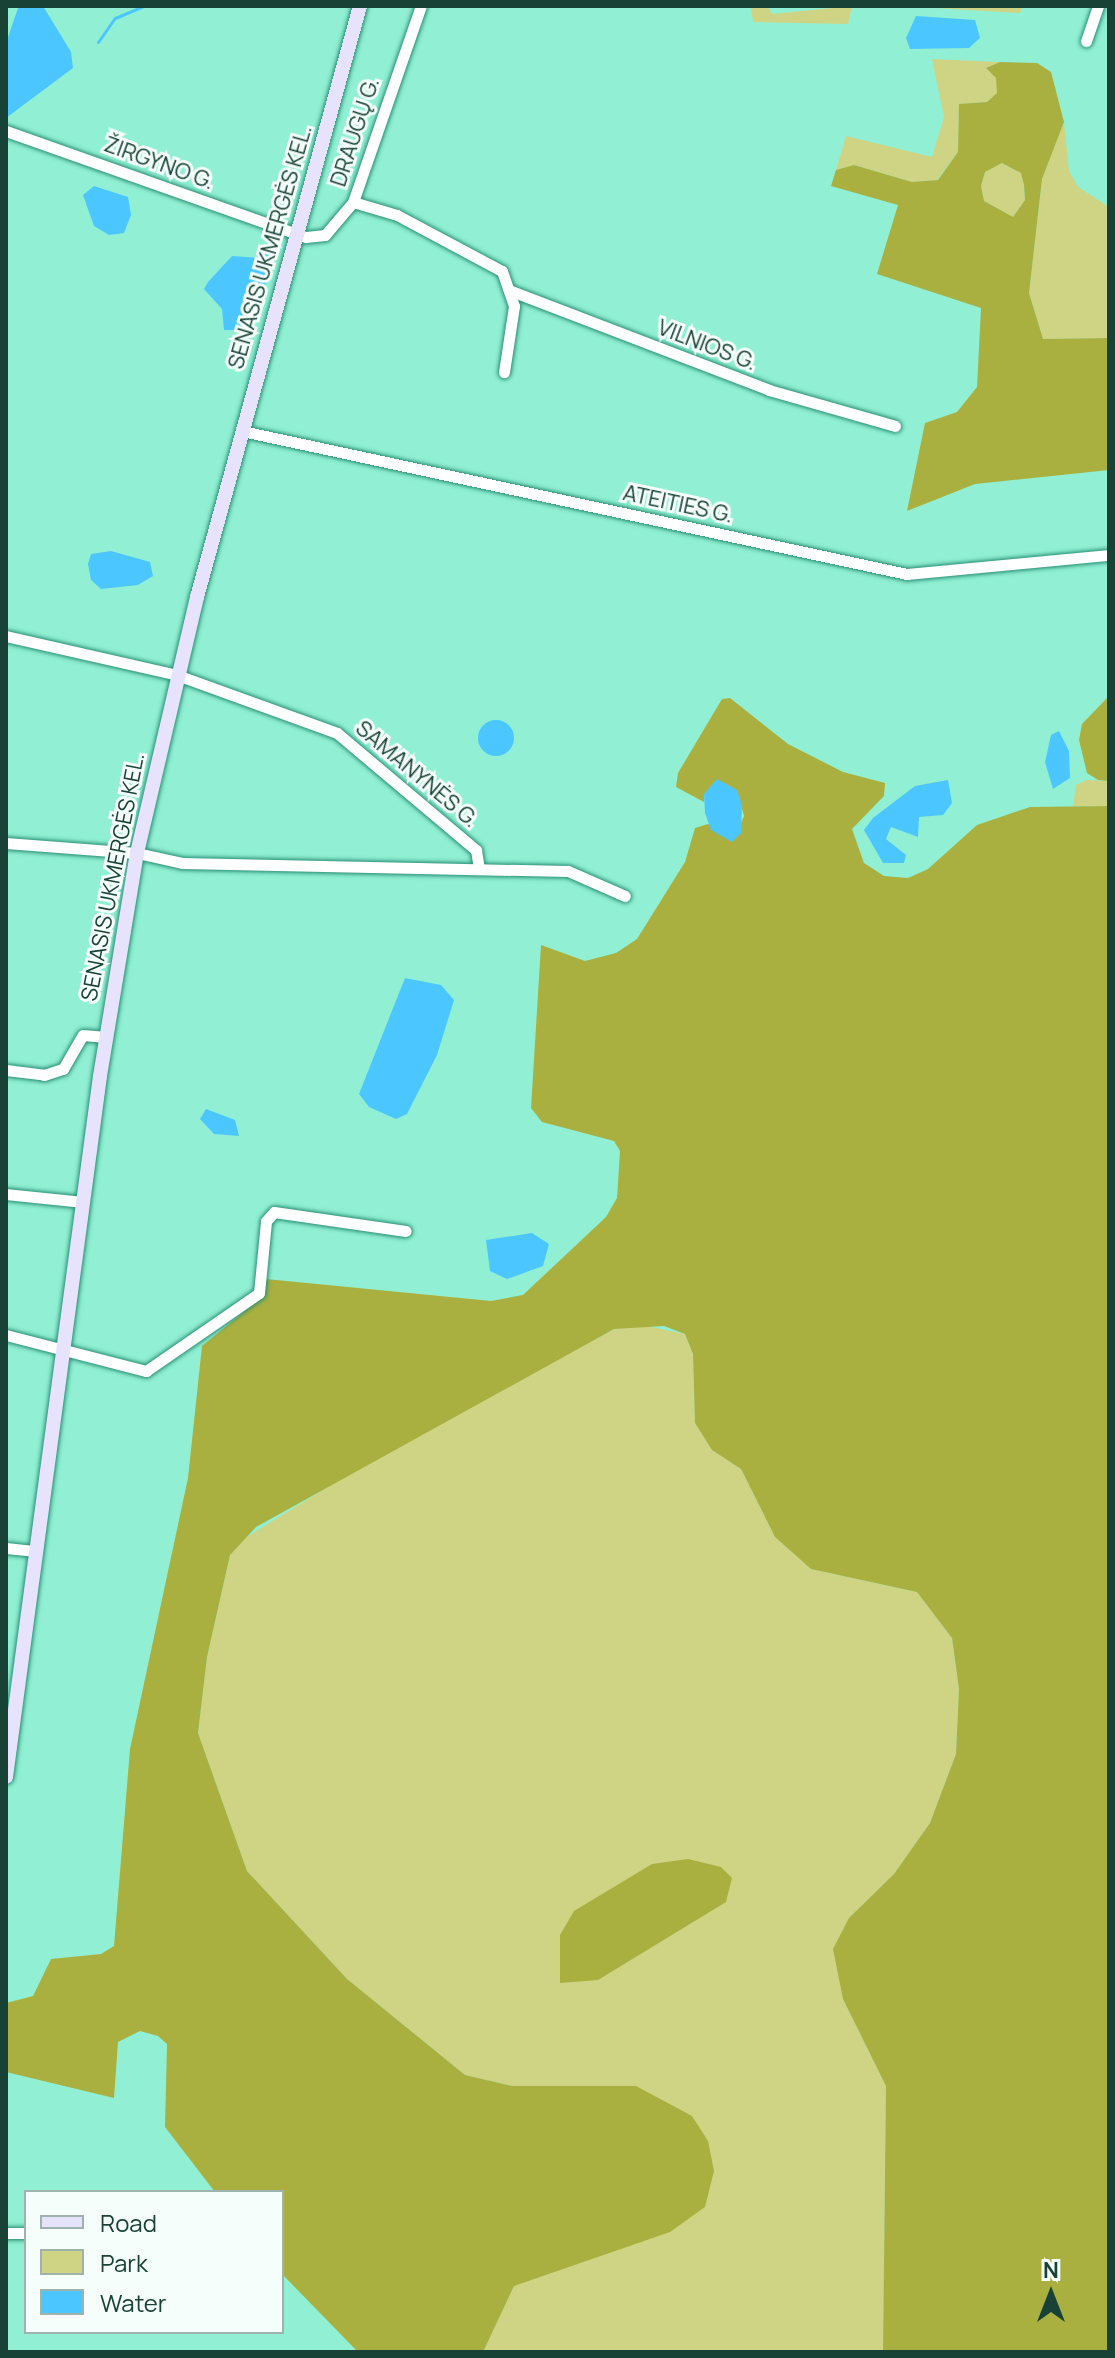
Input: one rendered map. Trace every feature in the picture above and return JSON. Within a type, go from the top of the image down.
[{"type":"main road","name":"SENASIS UKMERGĖS KEL.","points":[[6,1777],[106,1037],[137,853],[177,675],[360,6]]},
{"type":"street","name":"DRAUGŲ G.","points":[[297,232],[325,235],[353,202],[421,6]]},
{"type":"street","points":[[1086,41],[1098,6]]},
{"type":"street","name":"ŽIRGYNO G.","points":[[6,131],[297,232]]},
{"type":"street","name":"VILNIOS G.","points":[[353,202],[397,215],[502,271],[509,290],[769,390],[895,426]]},
{"type":"street","points":[[504,372],[514,306],[509,290]]},
{"type":"street","name":"ATEITIES G.","points":[[242,431],[907,574],[1109,555]]},
{"type":"street","name":"SAMANYNĖS G.","points":[[6,636],[177,675],[337,733],[476,850],[479,868]]},
{"type":"street","points":[[6,843],[137,853],[182,863],[568,871],[625,896]]},
{"type":"street","points":[[6,1070],[44,1075],[63,1069],[83,1035],[106,1037]]},
{"type":"street","points":[[6,1194],[83,1202]]},
{"type":"street","points":[[6,1335],[140,1371],[186,1349],[259,1293],[266,1221],[274,1212],[406,1231]]},
{"type":"street","points":[[6,1548],[36,1551]]},
{"type":"green space","points":[[751,6],[767,6],[772,14],[852,6],[848,24],[753,22]]},
{"type":"green space","points":[[904,6],[1022,6],[1020,13]]},
{"type":"green space","points":[[932,59],[1000,62],[986,68],[997,78],[997,93],[987,102],[959,104],[958,152],[937,180],[912,182],[855,165],[836,170],[846,136],[932,157],[944,117]]},
{"type":"green space","points":[[1000,62],[1037,63],[1051,72],[1064,122],[1042,179],[1029,293],[1043,339],[1109,338],[1109,470],[975,484],[907,511],[925,423],[957,412],[977,387],[981,308],[877,274],[898,205],[831,186],[836,170],[854,165],[912,182],[938,180],[958,152],[959,104],[987,102],[997,93],[996,78],[986,68]],"holes":[[[1002,163],[1021,173],[1025,200],[1013,217],[984,201],[981,186],[985,172]]]},
{"type":"green space","points":[[1064,122],[1069,171],[1078,187],[1109,207],[1109,338],[1043,339],[1029,293],[1042,179]]},
{"type":"green space","points":[[1002,163],[1021,173],[1024,185],[1025,200],[1013,217],[984,201],[981,186],[985,172]]},
{"type":"green space","points":[[1109,696],[1109,781],[1098,780],[1087,773],[1079,740],[1082,724]]},
{"type":"green space","points":[[730,698],[788,744],[843,772],[885,783],[884,796],[852,829],[864,863],[884,876],[908,878],[928,869],[977,825],[1030,807],[1109,806],[1109,2352],[883,2352],[886,2086],[843,1999],[833,1949],[849,1918],[894,1874],[930,1823],[956,1754],[959,1689],[952,1638],[917,1592],[811,1569],[775,1537],[741,1469],[712,1450],[695,1423],[693,1354],[685,1334],[664,1326],[614,1329],[256,1527],[230,1555],[207,1657],[198,1733],[247,1871],[347,1979],[465,2075],[512,2086],[636,2086],[692,2116],[708,2141],[714,2171],[705,2207],[670,2232],[514,2286],[483,2352],[358,2352],[284,2276],[284,2190],[213,2190],[165,2127],[167,2044],[158,2036],[140,2031],[118,2042],[114,2098],[6,2072],[6,2003],[33,1996],[51,1959],[101,1954],[114,1946],[130,1749],[188,1478],[202,1346],[262,1297],[266,1279],[491,1301],[523,1295],[606,1217],[617,1198],[620,1151],[614,1141],[542,1122],[531,1108],[541,945],[585,961],[616,953],[637,939],[685,862],[695,828],[708,824],[732,842],[744,816],[737,791],[704,794],[704,802],[676,787],[678,773],[722,699]]},
{"type":"green space","points":[[1086,780],[1109,781],[1109,806],[1073,806],[1076,785]]},
{"type":"green space","points":[[642,1325],[685,1334],[693,1354],[695,1423],[712,1450],[741,1469],[775,1537],[811,1569],[917,1592],[952,1638],[959,1689],[956,1754],[930,1823],[894,1874],[849,1918],[843,1999],[886,2086],[883,2352],[483,2352],[514,2286],[559,2266],[636,2086],[512,2086],[465,2075],[347,1979],[247,1871],[198,1733],[207,1657],[230,1555],[240,1541],[406,1439],[615,1329]]},
{"type":"green space","points":[[688,1859],[721,1867],[732,1878],[726,1902],[598,1980],[560,1983],[560,1935],[574,1911],[652,1864]]},
{"type":"water","points":[[43,6],[71,52],[73,68],[6,118],[6,43],[18,8]]},
{"type":"water","points":[[916,16],[975,20],[980,38],[969,48],[910,49],[906,38]]},
{"type":"water","points":[[94,186],[128,197],[131,215],[124,233],[109,235],[94,226],[83,195]]},
{"type":"water","points":[[269,240],[275,253],[252,330],[224,330],[222,309],[204,289],[232,256],[258,258]]},
{"type":"water","points":[[111,551],[150,562],[153,576],[138,585],[101,589],[91,580],[88,564],[91,554]]},
{"type":"water","points":[[496,720],[509,725],[514,738],[509,751],[496,756],[483,751],[478,738],[483,725]]},
{"type":"water","points":[[1059,731],[1069,751],[1070,778],[1053,789],[1045,762],[1051,735]]},
{"type":"water","points":[[717,779],[737,790],[742,805],[741,833],[732,842],[711,830],[705,813],[704,794]]},
{"type":"water","points":[[948,780],[952,803],[943,815],[919,817],[918,837],[891,827],[886,839],[906,855],[904,863],[883,863],[864,830],[873,818],[915,786]]},
{"type":"water","points":[[405,978],[441,985],[454,1000],[437,1055],[407,1114],[396,1119],[369,1107],[359,1094]]},
{"type":"water","points":[[206,1109],[235,1120],[239,1136],[214,1134],[200,1119]]},
{"type":"water","points":[[532,1233],[549,1244],[543,1266],[507,1279],[490,1271],[486,1240]]},
{"type":"waterway","points":[[98,42],[115,18],[143,6]]}]
